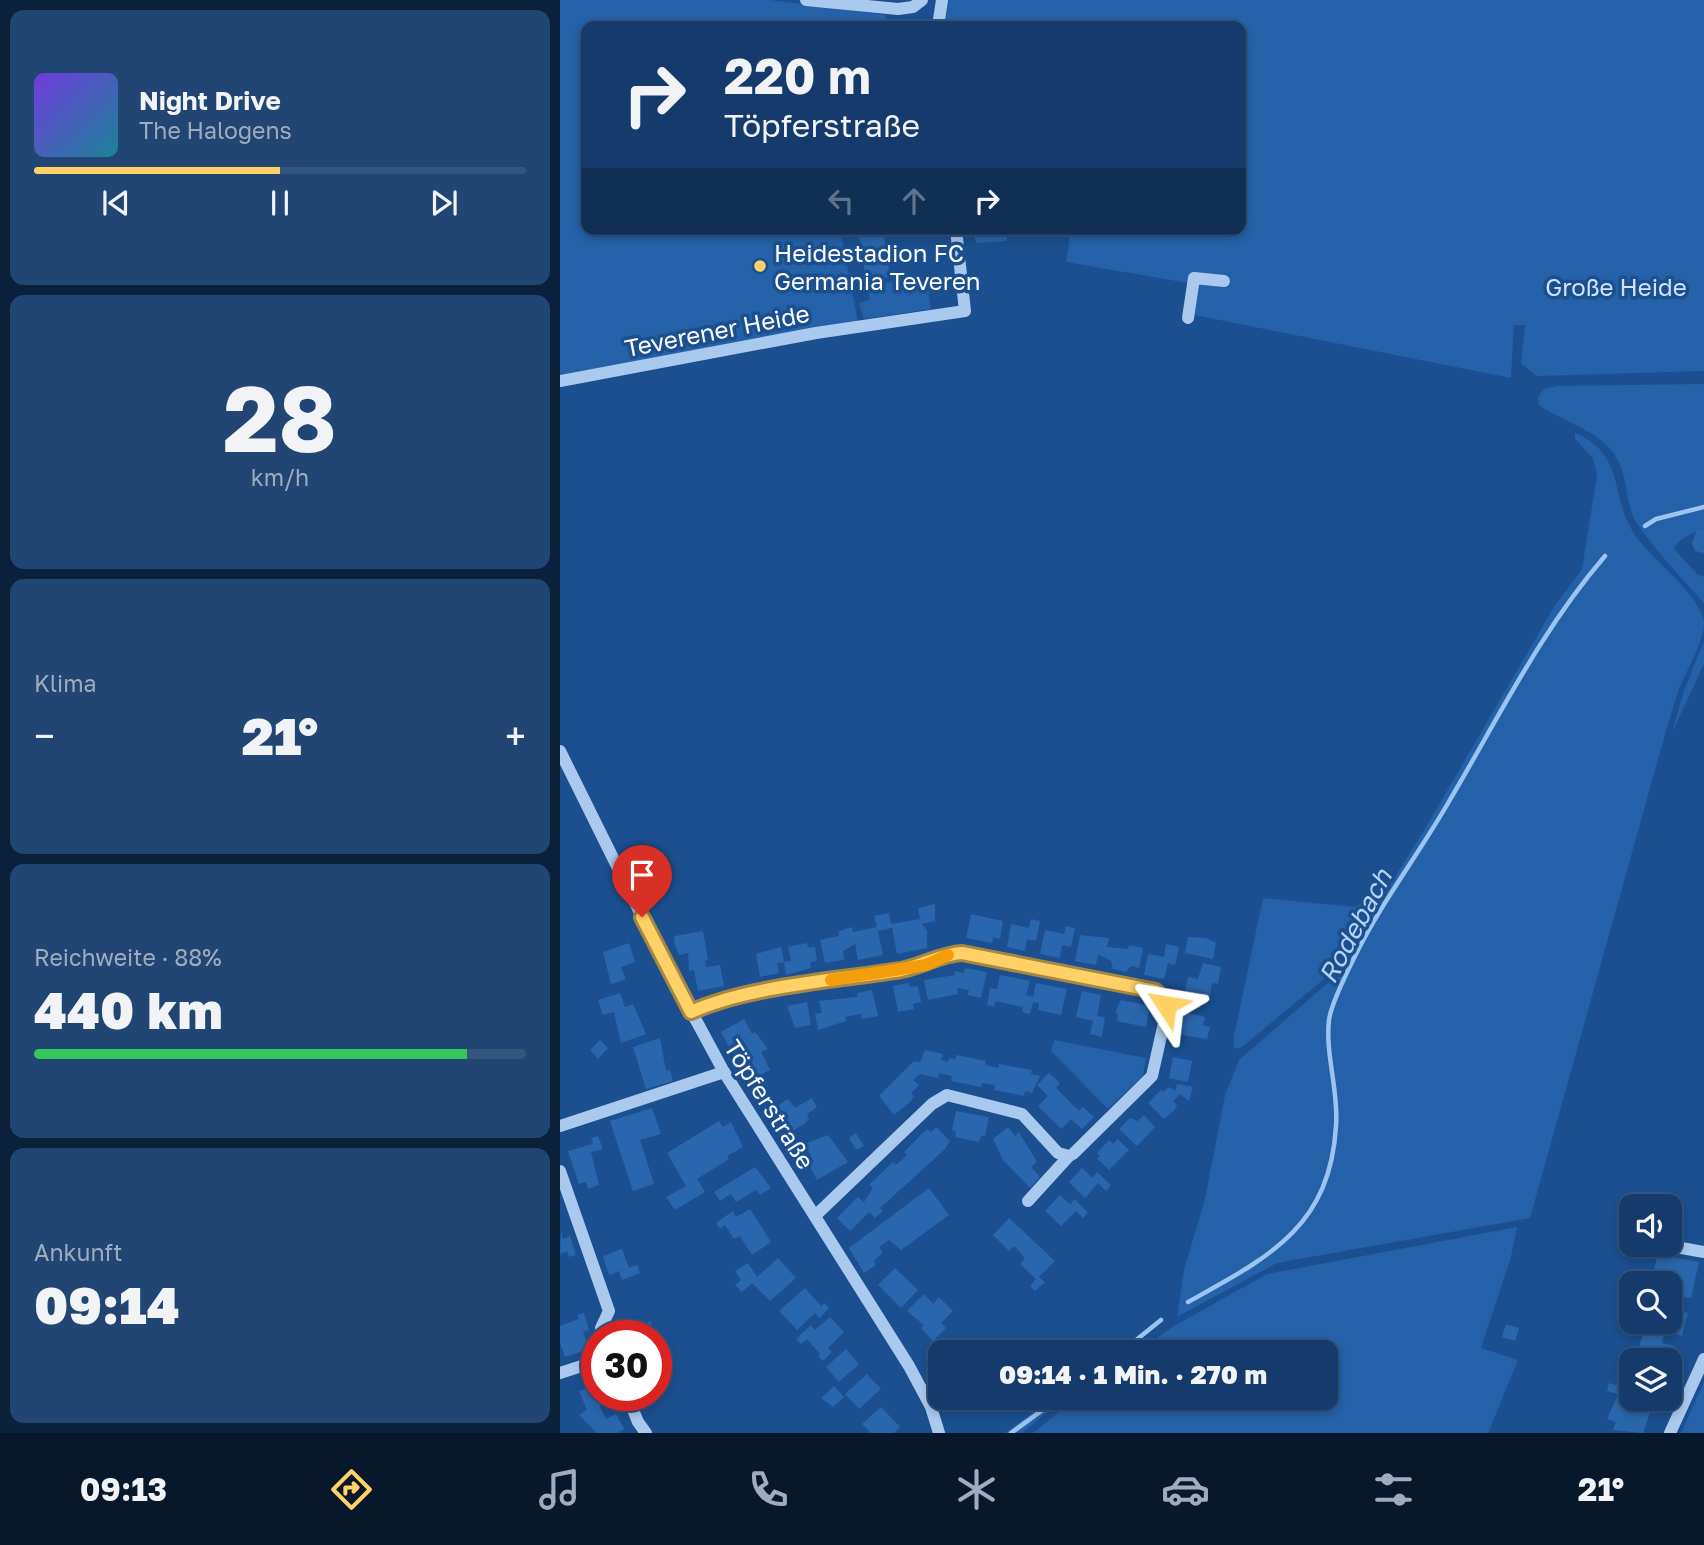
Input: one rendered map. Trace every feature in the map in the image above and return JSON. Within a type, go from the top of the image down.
[{"type":"street","points":[[806,0],[898,9],[913,7],[922,0]]},
{"type":"street","points":[[939,21],[942,0]]},
{"type":"street","name":"Teverener Heide","points":[[560,381],[816,333],[965,310],[957,235]]},
{"type":"street","points":[[1188,318],[1194,278],[1224,281]]},
{"type":"street","name":"Töpferstraße","points":[[560,751],[724,1072],[909,1366],[931,1407],[939,1433]]},
{"type":"street","points":[[691,1012],[706,1006],[792,987],[926,965],[952,953],[1156,991],[1163,999],[1166,1014],[1152,1076],[1086,1143],[1069,1156],[1028,1201]]},
{"type":"street","points":[[560,1126],[724,1072]]},
{"type":"street","points":[[815,1216],[932,1104],[947,1095],[1022,1114],[1058,1153],[1069,1156]]},
{"type":"street","points":[[560,1171],[566,1208],[609,1311],[605,1320]]},
{"type":"street","points":[[1682,1248],[1704,1252]]},
{"type":"street","points":[[1670,1433],[1704,1359]]},
{"type":"street","points":[[560,1373],[581,1366]]},
{"type":"street","points":[[634,1411],[646,1433]]},
{"type":"green space","points":[[560,0],[770,0],[886,15],[886,21],[581,21],[581,235],[841,235],[858,322],[560,375]]},
{"type":"green space","name":"Große Heide","points":[[945,0],[1704,0],[1704,371],[1536,376],[1521,363],[1525,325],[1514,325],[1511,378],[1184,313],[1188,283],[1066,262],[1070,235],[1246,235],[1246,21],[943,21]]},
{"type":"green space","points":[[892,282],[903,286],[927,282],[931,309],[864,319],[859,303],[870,300],[867,285]]},
{"type":"green space","points":[[1704,384],[1704,529],[1683,539],[1674,549],[1697,574],[1704,577],[1704,603],[1637,524],[1630,507],[1623,474],[1611,450],[1596,436],[1539,405],[1538,398],[1543,389],[1557,386]]},
{"type":"green space","points":[[1575,433],[1603,453],[1615,478],[1627,521],[1635,535],[1685,588],[1701,611],[1704,622],[1701,639],[1678,692],[1667,727],[1530,1218],[1277,1263],[1177,1317],[1184,1270],[1205,1199],[1225,1095],[1239,1060],[1331,980],[1426,827],[1554,607],[1582,569],[1597,475],[1593,458],[1575,439]]},
{"type":"green space","points":[[1704,641],[1704,664],[1672,733],[1683,693]]},
{"type":"green space","points":[[1380,893],[1329,975],[1242,1047],[1234,1049],[1234,1036],[1263,898],[1355,907]]},
{"type":"green space","points":[[1054,1040],[1146,1058],[1143,1076],[1108,1109],[1051,1051]]},
{"type":"green space","points":[[1517,1227],[1511,1257],[1481,1348],[1518,1360],[1488,1433],[1033,1433],[1061,1410],[1338,1410],[1338,1340],[1154,1340],[1267,1274]]},
{"type":"green space","points":[[1704,1382],[1704,1433],[1681,1433]]},
{"type":"green space","points":[[1036,1410],[1050,1410],[1022,1433],[1005,1433]]},
{"type":"building","points":[[859,235],[884,235],[890,277],[866,281]]},
{"type":"building","points":[[974,235],[1006,235],[1007,241],[976,243]]},
{"type":"building","points":[[1704,529],[1704,553],[1695,551],[1692,543],[1697,530]]},
{"type":"building","points":[[935,904],[935,921],[922,924],[927,931],[927,948],[897,954],[892,928],[878,931],[883,955],[858,960],[855,944],[843,951],[844,960],[825,963],[820,940],[839,936],[838,932],[852,927],[853,932],[877,927],[874,916],[889,913],[891,924],[920,919],[918,908]]},
{"type":"building","points":[[971,914],[1003,921],[1000,939],[993,937],[992,943],[966,938]]},
{"type":"building","points":[[1031,919],[1040,921],[1036,941],[1027,939],[1025,951],[1007,947],[1011,924],[1029,928]]},
{"type":"building","points":[[1066,926],[1075,928],[1071,947],[1062,945],[1060,958],[1040,954],[1045,930],[1064,934]]},
{"type":"building","points":[[703,931],[708,960],[705,960],[706,967],[720,965],[724,986],[698,991],[694,970],[689,971],[688,953],[679,955],[674,942],[675,936]]},
{"type":"building","points":[[1080,935],[1109,938],[1107,947],[1128,949],[1129,945],[1143,948],[1139,968],[1131,966],[1126,972],[1113,969],[1111,961],[1098,954],[1096,965],[1075,961]]},
{"type":"building","points":[[1188,937],[1206,938],[1216,943],[1213,959],[1185,953]]},
{"type":"building","points":[[629,943],[635,962],[621,967],[626,979],[611,984],[603,952]]},
{"type":"building","points":[[807,943],[808,948],[815,947],[817,961],[810,962],[811,968],[786,975],[784,962],[791,961],[788,947]]},
{"type":"building","points":[[1166,944],[1179,947],[1175,965],[1168,963],[1164,979],[1144,975],[1148,954],[1164,957]]},
{"type":"building","points":[[781,947],[784,962],[777,963],[779,973],[760,977],[756,954]]},
{"type":"building","points":[[1203,963],[1221,967],[1218,984],[1212,983],[1209,1000],[1184,995],[1188,977],[1198,979]]},
{"type":"building","points":[[965,968],[987,972],[981,998],[967,995],[969,990],[957,988],[958,994],[928,1000],[924,980],[955,975],[954,971],[964,973]]},
{"type":"building","points":[[1000,975],[1030,981],[1026,995],[1033,997],[1036,983],[1067,989],[1061,1015],[1038,1010],[1039,1003],[1033,1002],[1030,1014],[1022,1012],[1023,1007],[996,1001],[994,1007],[987,1005],[990,988],[997,989]]},
{"type":"building","points":[[909,983],[910,987],[918,986],[921,1002],[913,1004],[914,1009],[898,1012],[893,986]]},
{"type":"building","points":[[872,990],[878,1016],[862,1019],[861,1014],[845,1017],[846,1021],[818,1030],[815,1014],[822,1013],[819,1001],[857,997],[857,993]]},
{"type":"building","points":[[1082,991],[1101,995],[1097,1016],[1105,1017],[1102,1037],[1090,1034],[1093,1021],[1076,1017]]},
{"type":"building","points":[[620,993],[625,1007],[633,1004],[646,1034],[621,1043],[614,1012],[603,1015],[598,1000]]},
{"type":"building","points":[[1121,1000],[1150,1006],[1146,1027],[1117,1021],[1118,1014],[1115,1013]]},
{"type":"building","points":[[807,1002],[811,1025],[795,1028],[787,1006]]},
{"type":"building","points":[[1179,1011],[1205,1017],[1203,1025],[1210,1027],[1207,1039],[1175,1034]]},
{"type":"building","points":[[744,1019],[752,1034],[755,1032],[768,1049],[761,1052],[770,1070],[748,1082],[739,1065],[750,1058],[738,1042],[729,1047],[721,1032]]},
{"type":"building","points":[[660,1038],[666,1071],[670,1070],[673,1081],[646,1089],[633,1047]]},
{"type":"building","points":[[600,1040],[608,1048],[598,1059],[590,1050]]},
{"type":"building","points":[[925,1050],[943,1054],[941,1060],[948,1062],[949,1058],[956,1059],[956,1055],[986,1061],[985,1065],[998,1068],[999,1064],[1032,1070],[1031,1074],[1040,1076],[1032,1093],[1025,1091],[1024,1096],[994,1090],[995,1085],[982,1083],[981,1087],[951,1081],[952,1076],[939,1073],[938,1078],[920,1074],[913,1080],[919,1085],[911,1093],[914,1096],[894,1115],[879,1096],[914,1061],[920,1062]]},
{"type":"building","points":[[1173,1057],[1192,1061],[1188,1082],[1169,1078]]},
{"type":"building","points":[[1049,1073],[1060,1083],[1056,1088],[1079,1111],[1083,1107],[1094,1117],[1082,1129],[1071,1119],[1061,1129],[1038,1106],[1048,1096],[1037,1085]]},
{"type":"building","points":[[1177,1084],[1193,1087],[1189,1101],[1180,1094],[1173,1101],[1177,1105],[1174,1111],[1164,1119],[1148,1103],[1161,1090],[1163,1092],[1169,1087],[1175,1091]]},
{"type":"building","points":[[812,1098],[817,1107],[807,1114],[809,1119],[804,1124],[789,1133],[774,1108],[788,1099],[795,1108]]},
{"type":"building","points":[[652,1108],[661,1134],[640,1140],[654,1184],[633,1191],[610,1121]]},
{"type":"building","points":[[956,1111],[989,1117],[985,1136],[981,1136],[979,1142],[955,1137],[956,1131],[952,1130]]},
{"type":"building","points":[[1144,1115],[1155,1127],[1137,1146],[1119,1129],[1130,1118],[1138,1121]]},
{"type":"building","points":[[719,1121],[723,1127],[731,1122],[743,1147],[697,1179],[705,1192],[675,1210],[666,1197],[686,1186],[667,1153]]},
{"type":"building","points":[[936,1127],[950,1141],[944,1150],[880,1208],[883,1211],[875,1218],[869,1212],[850,1231],[837,1218],[858,1197],[864,1202],[873,1188],[869,1185],[893,1162],[896,1165],[902,1160],[907,1155],[904,1152],[927,1129],[931,1132]]},
{"type":"building","points":[[1008,1127],[1015,1136],[1019,1132],[1037,1162],[1031,1167],[1040,1177],[1030,1188],[1003,1160],[993,1139]]},
{"type":"building","points":[[856,1133],[864,1146],[856,1150],[849,1138]]},
{"type":"building","points":[[828,1135],[848,1162],[817,1180],[809,1165],[814,1161],[804,1144]]},
{"type":"building","points":[[598,1136],[603,1149],[591,1152],[599,1185],[588,1189],[586,1182],[579,1184],[568,1151],[593,1144],[591,1138]]},
{"type":"building","points":[[1118,1139],[1129,1150],[1109,1170],[1097,1158],[1100,1156],[1097,1153],[1109,1140],[1113,1144]]},
{"type":"building","points":[[755,1167],[771,1188],[760,1195],[756,1190],[736,1202],[731,1194],[720,1201],[714,1192]]},
{"type":"building","points":[[1082,1168],[1092,1178],[1097,1172],[1111,1185],[1106,1191],[1098,1183],[1085,1198],[1069,1182]]},
{"type":"building","points":[[929,1188],[949,1215],[901,1250],[889,1240],[879,1247],[883,1252],[874,1261],[876,1265],[864,1273],[849,1248]]},
{"type":"building","points":[[1060,1195],[1070,1204],[1075,1199],[1088,1213],[1083,1218],[1076,1211],[1061,1226],[1045,1211]]},
{"type":"building","points":[[750,1209],[771,1242],[752,1255],[740,1236],[734,1239],[725,1225],[720,1229],[716,1223],[733,1211],[736,1217]]},
{"type":"building","points":[[1009,1218],[1055,1261],[1039,1277],[1045,1282],[1035,1291],[1030,1286],[1036,1279],[1020,1264],[1025,1259],[1020,1252],[1014,1246],[1009,1251],[993,1235]]},
{"type":"building","points":[[561,1231],[563,1239],[570,1236],[576,1255],[569,1257],[567,1251],[560,1254]]},
{"type":"building","points":[[622,1249],[629,1268],[637,1265],[640,1273],[622,1280],[619,1271],[609,1275],[603,1256]]},
{"type":"building","points":[[1657,1257],[1699,1262],[1691,1298],[1682,1297],[1682,1271],[1654,1271]]},
{"type":"building","points":[[778,1258],[796,1278],[770,1301],[752,1283],[742,1292],[735,1285],[741,1280],[735,1271],[748,1263],[757,1277]]},
{"type":"building","points":[[895,1268],[918,1290],[901,1308],[878,1285]]},
{"type":"building","points":[[805,1288],[821,1306],[825,1303],[829,1308],[819,1318],[815,1313],[797,1330],[779,1311]]},
{"type":"building","points":[[924,1294],[933,1304],[939,1297],[953,1311],[941,1323],[946,1328],[932,1340],[921,1328],[924,1325],[907,1311]]},
{"type":"building","points":[[1682,1311],[1688,1313],[1682,1336],[1675,1334],[1682,1334]]},
{"type":"building","points":[[584,1313],[586,1320],[581,1320],[581,1352],[565,1357],[560,1343],[560,1326],[579,1319],[577,1315]]},
{"type":"building","points":[[830,1317],[844,1332],[828,1348],[832,1352],[823,1361],[807,1339],[801,1344],[796,1339],[811,1325],[815,1330]]},
{"type":"building","points":[[1506,1324],[1519,1328],[1515,1341],[1502,1337]]},
{"type":"building","points":[[1644,1334],[1664,1334],[1662,1343],[1675,1346],[1649,1348],[1639,1346]]},
{"type":"building","points":[[846,1349],[859,1364],[839,1382],[826,1367]]},
{"type":"building","points":[[867,1374],[881,1389],[859,1409],[845,1394]]},
{"type":"building","points":[[1609,1383],[1619,1386],[1619,1411],[1651,1411],[1643,1433],[1613,1430],[1616,1422],[1607,1419],[1618,1394],[1607,1391]]},
{"type":"building","points":[[834,1386],[844,1397],[833,1407],[821,1398]]},
{"type":"building","points":[[881,1407],[900,1427],[894,1433],[871,1433],[862,1424]]},
{"type":"building","points":[[585,1411],[602,1411],[606,1419],[616,1414],[624,1429],[617,1433],[597,1433],[579,1415]]},
{"type":"waterway","name":"Rodebach","points":[[1645,526],[1656,519],[1704,507]]},
{"type":"waterway","name":"Rodebach","points":[[1188,1302],[1268,1254],[1289,1236],[1307,1215],[1321,1190],[1331,1161],[1336,1126],[1336,1100],[1328,1033],[1330,1013],[1340,988],[1377,916],[1439,818],[1523,673],[1561,613],[1605,556]]},
{"type":"waterway","name":"Rodebach","points":[[1136,1340],[1161,1320]]},
{"type":"waterway","name":"Rodebach","points":[[1011,1433],[1043,1410]]},
{"type":"slow traffic","points":[[831,980],[926,965],[948,955]]},
{"type":"place","name":"Heidestadion FC Germania Teveren","points":[[760,266]]},
{"type":"route","points":[[642,917],[691,1012],[706,1006],[792,987],[926,965],[952,953],[1156,991],[1166,1005]]}]
